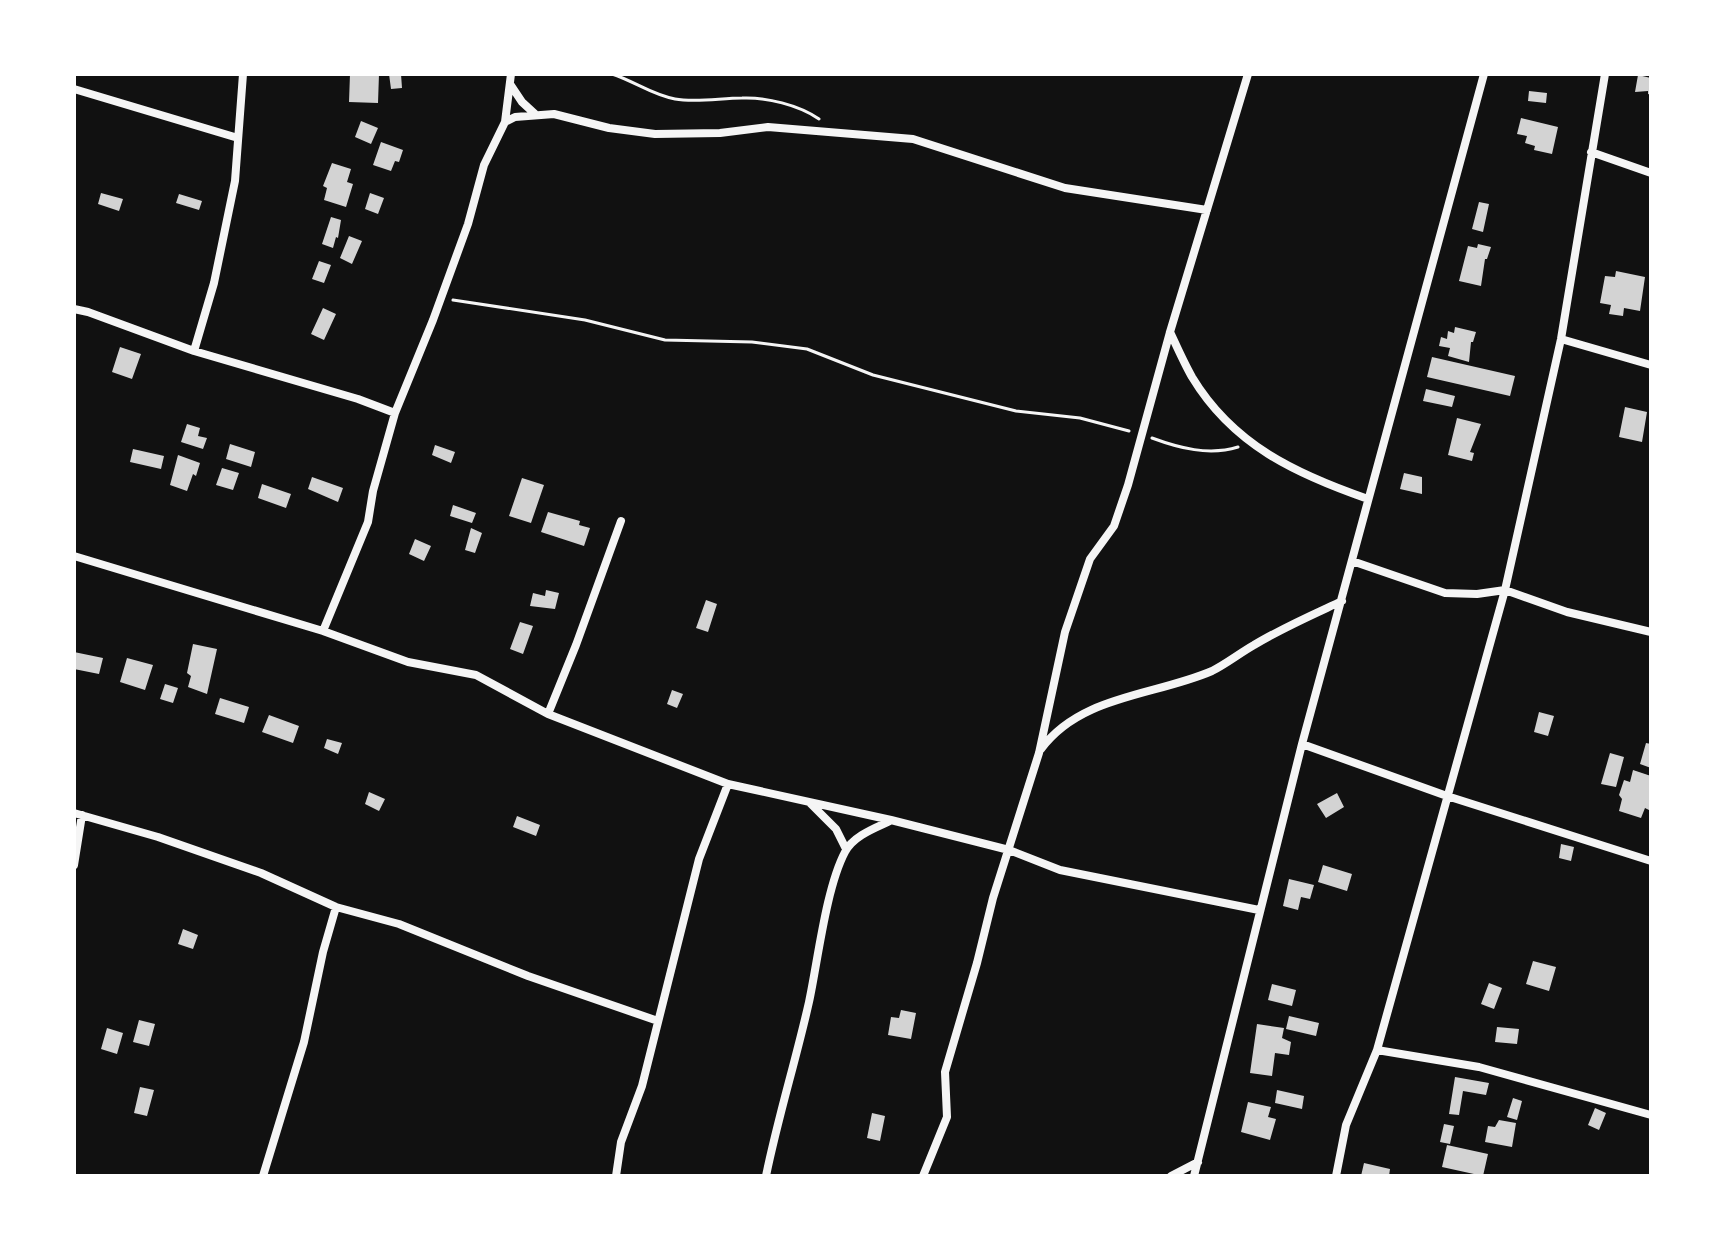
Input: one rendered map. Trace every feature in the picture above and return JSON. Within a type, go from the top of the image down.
[{"type":"street","points":[[194,351],[223,246],[235,181],[243,74]]},
{"type":"street","points":[[923,1176],[947,1117],[945,1072],[1039,753],[1065,632],[1090,559],[1114,526],[1128,485],[1170,332],[1248,74]]},
{"type":"street","points":[[1194,1176],[1302,744],[1484,74]]},
{"type":"street","points":[[1336,1176],[1346,1125],[1377,1050],[1505,590],[1561,339],[1605,74]]},
{"type":"street","points":[[510,79],[522,102],[535,114]]},
{"type":"street","points":[[323,631],[368,522],[373,491],[395,413],[468,224],[484,165],[505,122],[510,79]]},
{"type":"street","points":[[74,89],[238,138]]},
{"type":"street","points":[[505,122],[515,117],[554,114],[609,128],[655,134],[720,133],[768,127],[913,139],[1065,188],[1207,210]]},
{"type":"street","points":[[1591,152],[1651,173]]},
{"type":"street","points":[[74,309],[194,351],[358,399],[395,413]]},
{"type":"street","points":[[1170,332],[1192,376],[1232,429],[1275,459],[1368,499]]},
{"type":"street","points":[[1561,339],[1651,365]]},
{"type":"street","points":[[548,714],[621,521]]},
{"type":"street","points":[[74,556],[323,631],[408,662],[476,675],[548,714],[728,784],[1009,850],[1060,870],[1259,910]]},
{"type":"street","points":[[1352,561],[1445,593],[1477,594],[1505,590],[1567,612],[1651,632]]},
{"type":"street","points":[[1039,753],[1053,733],[1073,719],[1111,701],[1166,687],[1213,670],[1267,638],[1342,601]]},
{"type":"street","points":[[1302,744],[1447,796],[1651,861]]},
{"type":"street","points":[[616,1176],[621,1142],[642,1086],[699,859],[728,784]]},
{"type":"street","points":[[808,802],[836,829],[846,849]]},
{"type":"street","points":[[74,865],[78,814],[158,837],[261,873],[336,907],[399,924],[528,976],[658,1021]]},
{"type":"street","points":[[766,1176],[778,1115],[797,1057],[831,894],[846,849],[865,833],[891,820]]},
{"type":"street","points":[[263,1176],[304,1042],[336,907]]},
{"type":"street","points":[[1377,1050],[1479,1067],[1651,1115]]},
{"type":"street","points":[[1171,1176],[1198,1162]]},
{"type":"path","points":[[612,74],[677,100],[747,97],[794,106],[839,132]]},
{"type":"path","points":[[441,298],[585,320],[665,340],[752,342],[807,349],[873,375],[1016,411],[1080,418],[1179,447],[1227,450],[1249,441]]},
{"type":"building","points":[[350,74],[379,74],[378,103],[349,102]]},
{"type":"building","points":[[389,74],[401,74],[402,88],[391,89]]},
{"type":"building","points":[[1638,75],[1651,78],[1651,95],[1648,91],[1635,92]]},
{"type":"building","points":[[1529,91],[1547,93],[1546,103],[1528,101]]},
{"type":"building","points":[[1521,118],[1558,127],[1552,154],[1534,150],[1535,146],[1525,143],[1527,136],[1517,134]]},
{"type":"building","points":[[361,121],[378,128],[371,144],[355,137]]},
{"type":"building","points":[[381,142],[403,150],[399,162],[395,161],[391,171],[373,165]]},
{"type":"building","points":[[332,163],[351,169],[347,182],[353,184],[346,207],[324,200],[327,188],[323,186]]},
{"type":"building","points":[[101,193],[123,199],[119,211],[98,204]]},
{"type":"building","points":[[370,193],[384,198],[378,214],[365,209]]},
{"type":"building","points":[[179,194],[202,201],[199,210],[176,203]]},
{"type":"building","points":[[1479,202],[1489,204],[1483,232],[1472,229]]},
{"type":"building","points":[[331,217],[341,220],[333,248],[322,244]]},
{"type":"building","points":[[349,236],[362,241],[352,264],[340,258]]},
{"type":"building","points":[[1478,244],[1491,247],[1485,259],[1481,286],[1459,281],[1468,246],[1477,248]]},
{"type":"building","points":[[319,261],[331,265],[324,283],[312,279]]},
{"type":"building","points":[[1616,271],[1645,277],[1640,311],[1624,308],[1623,316],[1609,314],[1611,305],[1600,303],[1605,276],[1615,277]]},
{"type":"building","points":[[323,308],[336,314],[324,340],[311,334]]},
{"type":"building","points":[[1455,327],[1476,332],[1471,342],[1469,362],[1448,356],[1450,348],[1439,346],[1441,337],[1447,339],[1448,331],[1454,333]]},
{"type":"building","points":[[120,347],[141,354],[132,379],[112,372]]},
{"type":"building","points":[[1432,357],[1515,376],[1510,396],[1427,377]]},
{"type":"building","points":[[1426,389],[1455,396],[1452,407],[1423,401]]},
{"type":"building","points":[[1625,407],[1647,412],[1642,442],[1619,437]]},
{"type":"building","points":[[1457,418],[1481,424],[1470,452],[1474,453],[1472,461],[1448,455]]},
{"type":"building","points":[[187,424],[200,428],[198,436],[207,438],[203,449],[181,442]]},
{"type":"building","points":[[230,444],[255,452],[251,467],[226,459]]},
{"type":"building","points":[[435,445],[455,452],[451,463],[432,455]]},
{"type":"building","points":[[133,449],[164,456],[161,469],[130,462]]},
{"type":"building","points":[[178,455],[200,463],[187,491],[170,485]]},
{"type":"building","points":[[222,468],[239,473],[233,490],[216,485]]},
{"type":"building","points":[[1404,473],[1422,477],[1422,494],[1400,489]]},
{"type":"building","points":[[312,477],[343,488],[338,502],[308,489]]},
{"type":"building","points":[[522,478],[544,485],[531,523],[509,516]]},
{"type":"building","points":[[262,484],[291,494],[286,508],[258,498]]},
{"type":"building","points":[[453,505],[476,513],[472,523],[450,516]]},
{"type":"building","points":[[548,512],[580,521],[579,525],[590,528],[584,546],[541,532]]},
{"type":"building","points":[[471,528],[482,533],[475,553],[465,550]]},
{"type":"building","points":[[415,539],[431,546],[424,561],[409,554]]},
{"type":"building","points":[[546,590],[559,593],[555,609],[530,606],[533,593],[545,596]]},
{"type":"building","points":[[706,600],[717,604],[708,632],[696,628]]},
{"type":"building","points":[[520,622],[533,626],[523,654],[510,649]]},
{"type":"building","points":[[193,644],[217,649],[207,694],[188,687],[191,676],[187,673]]},
{"type":"building","points":[[74,652],[103,658],[99,674],[74,669]]},
{"type":"building","points":[[127,658],[153,665],[145,690],[120,682]]},
{"type":"building","points":[[165,684],[178,688],[173,703],[160,699]]},
{"type":"building","points":[[672,690],[683,694],[677,708],[667,704]]},
{"type":"building","points":[[220,698],[249,707],[244,723],[215,714]]},
{"type":"building","points":[[1539,712],[1554,716],[1548,736],[1534,732]]},
{"type":"building","points":[[269,715],[299,726],[293,743],[262,732]]},
{"type":"building","points":[[327,739],[342,743],[338,754],[324,748]]},
{"type":"building","points":[[1646,743],[1651,744],[1651,768],[1640,764]]},
{"type":"building","points":[[1610,753],[1624,757],[1616,787],[1601,784]]},
{"type":"building","points":[[1633,770],[1651,776],[1651,811],[1645,808],[1641,818],[1619,811],[1622,799],[1619,795],[1624,780],[1630,782]]},
{"type":"building","points":[[369,792],[385,799],[379,811],[365,804]]},
{"type":"building","points":[[1337,793],[1344,807],[1326,818],[1317,804]]},
{"type":"building","points":[[517,816],[540,825],[536,836],[513,827]]},
{"type":"building","points":[[1561,844],[1574,847],[1571,861],[1559,858]]},
{"type":"building","points":[[1323,865],[1352,874],[1347,891],[1318,882]]},
{"type":"building","points":[[1289,879],[1314,885],[1310,899],[1301,897],[1298,910],[1283,906]]},
{"type":"building","points":[[183,929],[198,935],[193,949],[178,944]]},
{"type":"building","points":[[1533,961],[1556,967],[1549,991],[1526,984]]},
{"type":"building","points":[[1489,983],[1502,988],[1494,1009],[1481,1004]]},
{"type":"building","points":[[1272,984],[1296,990],[1292,1006],[1268,1000]]},
{"type":"building","points":[[901,1010],[916,1013],[911,1039],[888,1035],[891,1017],[899,1018]]},
{"type":"building","points":[[1289,1016],[1319,1023],[1316,1036],[1286,1029]]},
{"type":"building","points":[[139,1020],[155,1024],[149,1046],[133,1042]]},
{"type":"building","points":[[1257,1024],[1284,1028],[1282,1038],[1291,1042],[1289,1055],[1275,1053],[1272,1076],[1250,1073]]},
{"type":"building","points":[[1497,1027],[1519,1029],[1517,1044],[1495,1042]]},
{"type":"building","points":[[107,1028],[123,1033],[117,1054],[101,1049]]},
{"type":"building","points":[[1455,1077],[1489,1083],[1486,1095],[1463,1091],[1459,1115],[1449,1114]]},
{"type":"building","points":[[140,1087],[154,1090],[147,1116],[134,1113]]},
{"type":"building","points":[[1277,1090],[1304,1096],[1302,1109],[1275,1103]]},
{"type":"building","points":[[1513,1098],[1522,1101],[1517,1120],[1507,1117]]},
{"type":"building","points":[[1248,1102],[1271,1107],[1268,1117],[1276,1119],[1270,1140],[1241,1132]]},
{"type":"building","points":[[1595,1108],[1606,1113],[1599,1130],[1588,1125]]},
{"type":"building","points":[[872,1113],[885,1116],[880,1141],[867,1138]]},
{"type":"building","points":[[1499,1120],[1516,1123],[1512,1147],[1485,1142],[1488,1126],[1495,1127]]},
{"type":"building","points":[[1444,1124],[1454,1126],[1450,1144],[1440,1142]]},
{"type":"building","points":[[1447,1145],[1488,1154],[1483,1176],[1442,1167]]},
{"type":"building","points":[[1364,1163],[1390,1169],[1389,1176],[1361,1176]]}]
